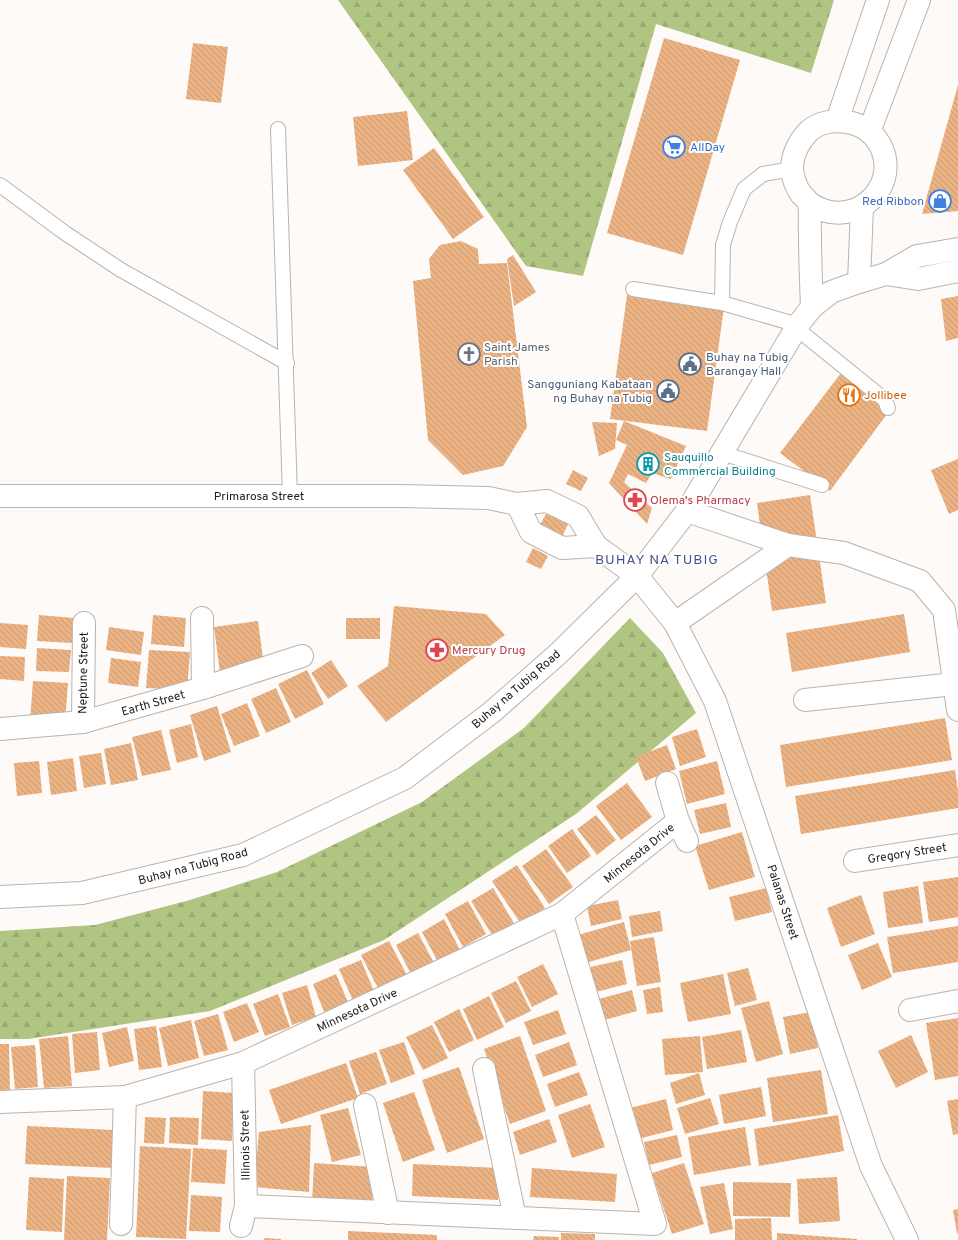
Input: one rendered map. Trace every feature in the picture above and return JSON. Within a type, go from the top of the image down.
[{"type":"street","points":[[837,121],[878,0]]},
{"type":"street","points":[[869,132],[919,0]]},
{"type":"street","points":[[837,121],[860,125],[869,132],[878,141],[883,153],[884,171],[879,189],[872,199],[862,207],[851,212],[829,212],[818,209],[809,203],[797,187],[792,169],[794,154],[810,130],[823,123],[837,121]]},
{"type":"street","points":[[809,203],[812,307]]},
{"type":"street","points":[[859,282],[862,207]]},
{"type":"street","name":"Buhay na Tubig Road","points":[[0,897],[82,893],[243,855],[405,778],[492,712],[559,653],[637,576],[687,511],[797,326],[812,307],[831,292],[886,274],[917,256],[958,249]]},
{"type":"street","name":"Buhay na Tubig Road","points":[[886,274],[918,279],[958,272]]},
{"type":"street","name":"Primarosa Street","points":[[0,496],[473,497],[496,499],[517,504],[547,501],[578,516],[596,546],[637,576]]},
{"type":"street","points":[[517,504],[531,532],[562,548],[596,546]]},
{"type":"street","points":[[687,511],[788,545],[844,553],[920,581],[951,609],[954,684],[958,710]]},
{"type":"street","points":[[675,623],[788,545]]},
{"type":"street","name":"Palanas Street","points":[[637,576],[675,623],[715,701],[871,1166],[907,1240]]},
{"type":"street","points":[[202,618],[203,688]]},
{"type":"street","name":"Neptune Street","points":[[83,722],[84,623]]},
{"type":"street","name":"Earth Street","points":[[0,729],[83,722],[203,688],[302,656]]},
{"type":"street","points":[[805,700],[954,684]]},
{"type":"street","name":"Minnesota Drive","points":[[667,783],[678,821],[687,841]]},
{"type":"street","name":"Minnesota Drive","points":[[0,1102],[125,1097],[243,1063],[562,914],[678,821]]},
{"type":"street","name":"Gregory Street","points":[[855,861],[958,845]]},
{"type":"street","points":[[365,1105],[388,1213],[655,1224],[562,914]]},
{"type":"street","points":[[910,1010],[958,1001]]},
{"type":"street","name":"Illinois Street","points":[[243,1063],[243,1216],[388,1213]]},
{"type":"street","points":[[484,1070],[515,1218]]},
{"type":"street","points":[[121,1224],[125,1097]]},
{"type":"lane","points":[[278,129],[287,363],[290,496]]},
{"type":"lane","points":[[722,303],[723,245],[730,222],[744,189],[763,174],[792,169]]},
{"type":"lane","points":[[0,184],[65,233],[121,270],[287,363]]},
{"type":"lane","points":[[633,289],[722,303],[797,326],[885,400],[888,408]]},
{"type":"lane","points":[[722,453],[822,485]]},
{"type":"green space","points":[[338,0],[834,0],[811,73],[656,24],[583,276],[526,266]]},
{"type":"green space","points":[[630,618],[663,653],[696,713],[576,814],[384,940],[210,1011],[28,1039],[0,1039],[0,931],[95,925],[190,900],[277,872],[422,802],[524,728]]},
{"type":"building","name":"AllDay","points":[[664,38],[740,60],[683,255],[607,233]]},
{"type":"building","points":[[193,43],[228,47],[221,103],[186,99]]},
{"type":"building","points":[[958,85],[958,211],[922,214]]},
{"type":"building","points":[[407,111],[413,160],[358,166],[353,117]]},
{"type":"building","points":[[434,148],[484,217],[453,239],[403,170]]},
{"type":"building","name":"Saint James Parish","points":[[461,241],[478,249],[479,264],[507,263],[527,427],[503,466],[463,475],[428,440],[413,281],[431,278],[429,259],[440,245]]},
{"type":"building","points":[[513,255],[536,292],[514,306],[507,259]]},
{"type":"building","points":[[627,295],[724,307],[707,431],[610,419]]},
{"type":"building","points":[[958,296],[958,338],[946,341],[941,299]]},
{"type":"building","points":[[841,373],[890,410],[830,491],[780,453]]},
{"type":"building","points":[[624,421],[686,446],[671,479],[652,473],[646,483],[628,474],[624,482],[652,508],[647,524],[609,483],[627,445],[616,440]]},
{"type":"building","points":[[592,422],[617,423],[615,449],[599,456]]},
{"type":"building","points":[[958,459],[958,510],[949,514],[931,470]]},
{"type":"building","points":[[573,470],[588,478],[581,491],[566,484]]},
{"type":"building","points":[[810,495],[826,603],[772,611],[757,503]]},
{"type":"building","points":[[548,510],[569,522],[562,537],[540,525]]},
{"type":"building","points":[[533,548],[548,556],[541,569],[526,562]]},
{"type":"building","name":"Mercury Drug","points":[[394,606],[486,614],[505,635],[386,722],[357,686],[388,666]]},
{"type":"building","points":[[904,614],[910,652],[792,672],[786,633]]},
{"type":"building","points":[[39,615],[74,618],[72,643],[37,641]]},
{"type":"building","points":[[153,615],[186,618],[184,647],[151,644]]},
{"type":"building","points":[[346,618],[380,618],[380,639],[346,639]]},
{"type":"building","points":[[258,621],[264,667],[220,673],[214,627]]},
{"type":"building","points":[[0,623],[28,625],[26,649],[0,647]]},
{"type":"building","points":[[109,627],[144,632],[141,655],[106,650]]},
{"type":"building","points":[[37,648],[71,650],[69,672],[36,671]]},
{"type":"building","points":[[149,650],[190,652],[187,690],[146,688]]},
{"type":"building","points":[[0,656],[25,657],[24,681],[0,679]]},
{"type":"building","points":[[111,658],[141,662],[138,687],[108,683]]},
{"type":"building","points":[[331,660],[348,686],[328,699],[311,673]]},
{"type":"building","points":[[307,670],[324,704],[295,719],[278,684]]},
{"type":"building","points":[[33,681],[68,683],[65,723],[30,721]]},
{"type":"building","points":[[276,688],[291,722],[266,733],[251,699]]},
{"type":"building","points":[[247,703],[260,736],[234,746],[221,714]]},
{"type":"building","points":[[217,706],[231,752],[204,761],[190,715]]},
{"type":"building","points":[[945,718],[952,760],[786,787],[780,745]]},
{"type":"building","points":[[191,724],[198,757],[177,763],[169,730]]},
{"type":"building","points":[[697,729],[706,757],[680,766],[672,737]]},
{"type":"building","points":[[161,730],[171,770],[142,776],[132,737]]},
{"type":"building","points":[[131,743],[138,780],[111,785],[104,749]]},
{"type":"building","points":[[667,745],[676,769],[645,781],[636,757]]},
{"type":"building","points":[[101,753],[106,784],[84,788],[79,756]]},
{"type":"building","points":[[73,758],[77,791],[51,795],[47,762]]},
{"type":"building","points":[[39,761],[42,793],[17,796],[14,763]]},
{"type":"building","points":[[717,761],[725,794],[687,804],[679,771]]},
{"type":"building","points":[[955,770],[958,791],[958,808],[801,834],[795,796]]},
{"type":"building","points":[[627,783],[652,817],[621,840],[596,806]]},
{"type":"building","points":[[726,803],[731,827],[700,834],[694,810]]},
{"type":"building","points":[[596,815],[616,840],[597,855],[577,829]]},
{"type":"building","points":[[572,829],[591,856],[567,873],[548,846]]},
{"type":"building","points":[[742,832],[755,877],[709,890],[695,846]]},
{"type":"building","points":[[546,849],[573,887],[549,904],[522,866]]},
{"type":"building","points":[[517,865],[545,908],[521,924],[492,881]]},
{"type":"building","points":[[958,877],[958,917],[929,922],[923,882]]},
{"type":"building","points":[[918,886],[923,923],[888,928],[883,892]]},
{"type":"building","points":[[493,888],[515,925],[494,938],[471,901]]},
{"type":"building","points":[[766,888],[772,912],[735,921],[729,897]]},
{"type":"building","points":[[861,895],[875,934],[841,947],[827,908]]},
{"type":"building","points":[[618,900],[622,919],[591,926],[587,906]]},
{"type":"building","points":[[468,901],[486,934],[463,947],[445,914]]},
{"type":"building","points":[[660,911],[663,931],[632,937],[629,916]]},
{"type":"building","points":[[444,919],[460,950],[438,962],[422,932]]},
{"type":"building","points":[[624,922],[631,950],[582,964],[574,936]]},
{"type":"building","points":[[958,926],[958,962],[893,973],[887,937]]},
{"type":"building","points":[[418,933],[434,963],[412,976],[396,945]]},
{"type":"building","points":[[654,937],[661,982],[637,986],[630,941]]},
{"type":"building","points":[[389,941],[410,981],[382,996],[361,955]]},
{"type":"building","points":[[878,943],[892,977],[862,990],[848,955]]},
{"type":"building","points":[[361,960],[376,996],[355,1005],[339,969]]},
{"type":"building","points":[[622,960],[627,984],[592,993],[586,968]]},
{"type":"building","points":[[543,964],[558,994],[532,1007],[517,977]]},
{"type":"building","points":[[748,968],[757,1000],[735,1006],[727,973]]},
{"type":"building","points":[[336,974],[350,1007],[326,1017],[313,984]]},
{"type":"building","points":[[723,974],[731,1014],[688,1022],[680,983]]},
{"type":"building","points":[[516,981],[531,1011],[506,1023],[491,993]]},
{"type":"building","points":[[307,985],[316,1017],[292,1025],[282,993]]},
{"type":"building","points":[[660,987],[663,1012],[647,1014],[643,990]]},
{"type":"building","points":[[632,990],[637,1011],[601,1021],[595,1000]]},
{"type":"building","points":[[278,994],[290,1027],[265,1036],[253,1004]]},
{"type":"building","points":[[489,996],[504,1027],[477,1040],[463,1009]]},
{"type":"building","points":[[769,1001],[783,1054],[756,1062],[741,1008]]},
{"type":"building","points":[[247,1003],[259,1032],[234,1042],[223,1012]]},
{"type":"building","points":[[459,1009],[474,1040],[449,1052],[434,1022]]},
{"type":"building","points":[[558,1010],[566,1034],[533,1045],[524,1022]]},
{"type":"building","points":[[811,1012],[818,1048],[790,1054],[783,1017]]},
{"type":"building","points":[[218,1014],[228,1050],[204,1056],[194,1021]]},
{"type":"building","points":[[958,1018],[958,1076],[935,1080],[926,1023]]},
{"type":"building","points":[[191,1020],[199,1058],[168,1066],[159,1028]]},
{"type":"building","points":[[432,1025],[448,1058],[423,1070],[406,1037]]},
{"type":"building","points":[[156,1026],[162,1067],[139,1070],[134,1029]]},
{"type":"building","points":[[127,1027],[134,1061],[109,1067],[102,1033]]},
{"type":"building","points":[[741,1030],[747,1062],[707,1069],[702,1037]]},
{"type":"building","points":[[97,1032],[100,1070],[75,1073],[72,1034]]},
{"type":"building","points":[[911,1035],[928,1072],[896,1088],[878,1051]]},
{"type":"building","points":[[68,1036],[72,1086],[44,1088],[39,1039]]},
{"type":"building","points":[[520,1036],[546,1111],[510,1124],[484,1049]]},
{"type":"building","points":[[700,1036],[703,1072],[665,1075],[662,1039]]},
{"type":"building","points":[[404,1042],[415,1074],[391,1083],[379,1050]]},
{"type":"building","points":[[569,1042],[577,1065],[543,1077],[535,1055]]},
{"type":"building","points":[[0,1044],[9,1044],[10,1093],[0,1093]]},
{"type":"building","points":[[35,1045],[38,1087],[15,1089],[11,1047]]},
{"type":"building","points":[[376,1052],[387,1084],[360,1094],[349,1061]]},
{"type":"building","points":[[346,1063],[358,1098],[281,1124],[269,1090]]},
{"type":"building","points":[[459,1067],[484,1139],[447,1153],[422,1080]]},
{"type":"building","points":[[821,1070],[828,1114],[773,1122],[767,1078]]},
{"type":"building","points":[[579,1072],[588,1095],[555,1107],[547,1084]]},
{"type":"building","points":[[699,1073],[705,1095],[676,1104],[670,1083]]},
{"type":"building","points":[[761,1087],[766,1116],[724,1124],[719,1095]]},
{"type":"building","points":[[203,1091],[234,1093],[232,1141],[201,1139]]},
{"type":"building","points":[[414,1092],[435,1150],[403,1162],[383,1103]]},
{"type":"building","points":[[710,1098],[719,1124],[685,1134],[677,1108]]},
{"type":"building","points":[[666,1099],[673,1130],[634,1140],[626,1109]]},
{"type":"building","points":[[958,1099],[958,1134],[953,1135],[947,1101]]},
{"type":"building","points":[[590,1104],[605,1147],[572,1158],[558,1115]]},
{"type":"building","points":[[348,1108],[361,1155],[332,1162],[320,1115]]},
{"type":"building","points":[[838,1115],[844,1151],[759,1166],[754,1129]]},
{"type":"building","points":[[145,1117],[166,1118],[164,1144],[144,1143]]},
{"type":"building","points":[[170,1117],[199,1118],[198,1145],[169,1143]]},
{"type":"building","points":[[549,1119],[557,1142],[520,1155],[513,1132]]},
{"type":"building","points":[[311,1125],[309,1192],[254,1187],[259,1132]]},
{"type":"building","points":[[27,1126],[114,1130],[112,1168],[25,1164]]},
{"type":"building","points":[[745,1127],[751,1165],[694,1175],[688,1137]]},
{"type":"building","points":[[677,1135],[682,1157],[649,1165],[644,1142]]},
{"type":"building","points":[[140,1146],[191,1149],[186,1239],[136,1237]]},
{"type":"building","points":[[193,1148],[227,1150],[225,1184],[191,1182]]},
{"type":"building","points":[[314,1163],[374,1167],[372,1206],[312,1203]]},
{"type":"building","points":[[684,1163],[704,1224],[672,1234],[652,1173]]},
{"type":"building","points":[[413,1164],[499,1168],[498,1200],[412,1196]]},
{"type":"building","points":[[532,1168],[617,1174],[615,1202],[530,1197]]},
{"type":"building","points":[[67,1176],[110,1178],[107,1240],[64,1240]]},
{"type":"building","points":[[29,1177],[64,1179],[62,1232],[26,1230]]},
{"type":"building","points":[[837,1177],[840,1221],[799,1224],[797,1179]]},
{"type":"building","points":[[733,1182],[791,1183],[790,1217],[733,1216]]},
{"type":"building","points":[[724,1183],[733,1229],[710,1234],[700,1187]]},
{"type":"building","points":[[191,1195],[222,1197],[220,1232],[189,1231]]},
{"type":"building","points":[[958,1209],[958,1233],[957,1233],[953,1210]]},
{"type":"building","points":[[771,1218],[772,1240],[735,1240],[735,1219]]},
{"type":"building","points":[[348,1231],[437,1235],[437,1240],[348,1240]]},
{"type":"building","points":[[561,1233],[595,1234],[595,1240],[561,1240]]},
{"type":"building","points":[[777,1233],[857,1239],[857,1240],[777,1240]]},
{"type":"building","points":[[534,1236],[559,1237],[559,1240],[533,1240]]},
{"type":"building","points":[[264,1238],[281,1239],[281,1240],[264,1240]]},
{"type":"place","name":"AllDay","points":[[674,147]]},
{"type":"place","name":"Red Ribbon","points":[[940,201]]},
{"type":"place","name":"Saint James Parish","points":[[469,354]]},
{"type":"place","name":"Buhay na Tubig Barangay Hall","points":[[690,364]]},
{"type":"place","name":"Sangguniang Kabataan ng Buhay na Tubig","points":[[668,391]]},
{"type":"place","name":"Jollibee","points":[[849,395]]},
{"type":"place","name":"Sauquillo Commercial Building","points":[[648,464]]},
{"type":"place","name":"Olema's Pharmacy","points":[[635,500]]},
{"type":"place","name":"Mercury Drug","points":[[437,650]]},
{"type":"district","name":"BUHAY NA TUBIG","points":[[657,559]]}]
